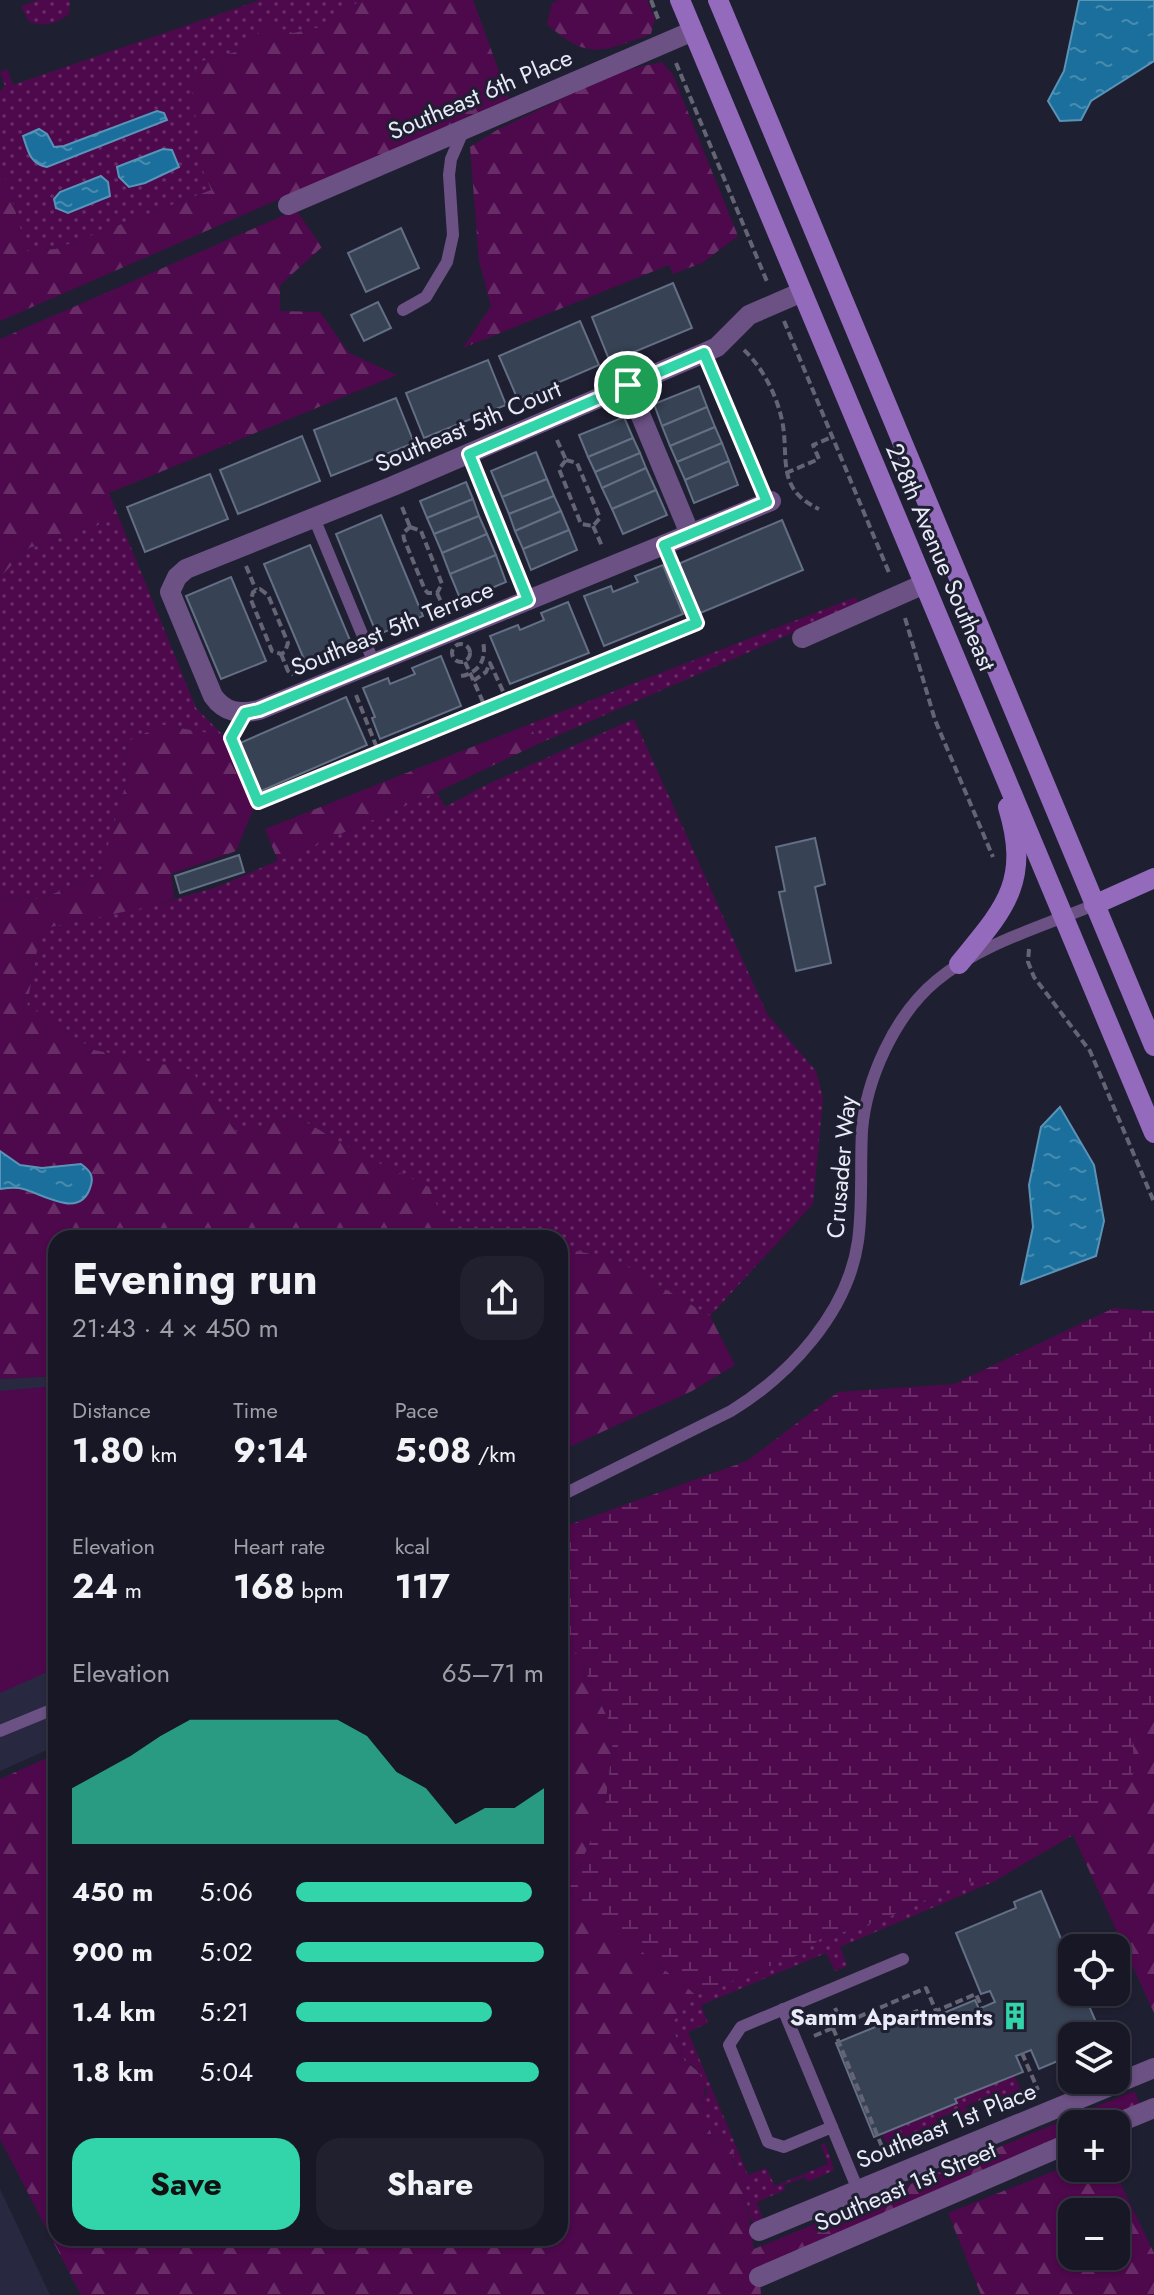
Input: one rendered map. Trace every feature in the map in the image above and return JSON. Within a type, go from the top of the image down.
[{"type":"main road","name":"228th Avenue Southeast","points":[[680,0],[1154,1133]]},
{"type":"main road","name":"228th Avenue Southeast","points":[[718,0],[1154,1046]]},
{"type":"main road","points":[[959,964],[1010,896],[1017,863],[1010,813],[986,731]]},
{"type":"main road","points":[[1094,905],[1154,878]]},
{"type":"street","name":"Southeast 6th Place","points":[[288,205],[693,31]]},
{"type":"street","name":"Southeast 5th Court","points":[[245,713],[224,709],[213,696],[172,601],[172,585],[186,569],[469,454],[704,353],[717,347],[749,315],[802,292]]},
{"type":"street","points":[[628,385],[690,534]]},
{"type":"street","name":"Southeast 5th Terrace","points":[[245,713],[259,710],[769,501]]},
{"type":"street","points":[[802,638],[924,584]]},
{"type":"street","name":"Southeast 1st Place","points":[[759,2231],[1154,2068]]},
{"type":"street","points":[[1130,2118],[1154,2108]]},
{"type":"street","name":"Southeast 1st Street","points":[[759,2277],[1058,2148]]},
{"type":"lane","points":[[403,310],[426,297],[447,262],[453,235],[449,175],[451,159],[464,129]]},
{"type":"lane","points":[[469,454],[528,600]]},
{"type":"lane","points":[[314,518],[374,663]]},
{"type":"lane","name":"Crusader Way","points":[[568,1492],[755,1397],[811,1342],[835,1307],[848,1277],[858,1241],[862,1128],[870,1087],[899,1025],[933,983],[959,964],[1094,905]]},
{"type":"lane","points":[[0,1731],[48,1711]]},
{"type":"lane","points":[[832,2127],[784,2147],[768,2142],[729,2045],[741,2027],[903,1959]]},
{"type":"lane","points":[[783,2009],[858,2190]]},
{"type":"path","points":[[730,335],[751,356],[774,396],[785,435],[786,473],[798,496],[819,509]]},
{"type":"path","points":[[704,353],[769,501]]},
{"type":"path","points":[[786,473],[819,459],[813,445],[832,437]]},
{"type":"path","points":[[566,460],[577,463],[600,518],[593,526],[581,524],[559,469],[566,460]]},
{"type":"path","points":[[410,527],[421,531],[442,584],[441,589],[433,594],[425,590],[404,539],[403,533],[410,527]]},
{"type":"path","points":[[245,713],[231,738],[258,802],[697,623],[664,545]]},
{"type":"path","points":[[256,590],[265,591],[268,595],[288,643],[281,654],[272,651],[251,600],[256,590]]},
{"type":"path","points":[[461,676],[479,667],[485,653],[473,622]]},
{"type":"path","points":[[465,662],[486,709]]},
{"type":"path","points":[[473,681],[486,672],[490,663],[507,700]]},
{"type":"path","points":[[347,674],[379,753]]},
{"type":"path","points":[[797,2043],[926,1988],[936,2011],[976,1994],[982,2008]]},
{"type":"path","points":[[833,2002],[842,2024]]},
{"type":"path","points":[[833,2028],[885,2154]]},
{"type":"path","points":[[1022,2053],[1038,2090]]},
{"type":"shaded area","points":[[48,1376],[48,1750],[0,1771],[0,1379]]},
{"type":"shaded area","points":[[0,2189],[50,2295],[0,2295]]},
{"type":"green space","points":[[38,0],[70,0],[69,14],[50,24],[29,22],[21,6]]},
{"type":"green space","points":[[260,0],[361,0],[322,27],[293,33],[268,25],[239,51],[199,62],[203,170],[211,190],[56,249],[27,251],[7,183],[0,170],[0,91],[5,86],[0,72],[7,69],[13,85]]},
{"type":"green space","points":[[361,0],[473,0],[509,99],[0,321],[0,170],[7,182],[27,251],[56,249],[211,190],[203,170],[191,86],[199,62],[239,51],[268,24],[293,33],[322,27]]},
{"type":"green space","points":[[559,0],[647,0],[655,18],[651,34],[608,49],[596,50],[574,44],[547,24],[552,3]]},
{"type":"green space","points":[[662,62],[673,75],[738,236],[702,263],[673,274],[669,265],[463,348],[491,306],[479,261],[470,147],[497,130],[616,72]]},
{"type":"green space","points":[[296,210],[322,247],[280,285],[280,311],[320,312],[349,353],[397,375],[109,493],[119,518],[29,548],[0,577],[0,339]]},
{"type":"green space","points":[[119,518],[196,708],[224,736],[163,725],[126,742],[128,776],[100,874],[41,899],[0,896],[0,577],[29,548]]},
{"type":"green space","points":[[856,597],[859,604],[538,744],[530,724]]},
{"type":"green space","points":[[634,719],[767,1014],[816,1071],[823,1098],[813,1204],[710,1316],[613,1258],[568,1250],[568,1230],[448,1230],[429,1187],[366,1157],[297,1117],[236,1132],[190,1070],[94,1050],[27,1005],[41,929],[151,906],[217,887],[437,792],[445,807],[490,783]]},
{"type":"green space","points":[[530,724],[538,744],[278,861],[265,829]]},
{"type":"green space","points":[[163,725],[224,736],[254,807],[236,851],[171,874],[174,898],[152,906],[41,929],[27,1005],[94,1050],[191,1070],[236,1132],[297,1117],[366,1157],[429,1187],[448,1230],[48,1230],[48,1376],[0,1379],[0,896],[41,899],[100,874],[128,776],[126,742]]},
{"type":"green space","points":[[568,1250],[613,1258],[710,1316],[735,1365],[692,1391],[568,1447]]},
{"type":"green space","points":[[1114,1308],[1154,1311],[1154,1720],[1132,1738],[1135,1772],[1073,1835],[993,1882],[964,1882],[882,1920],[820,1939],[801,1954],[696,1995],[568,1892],[605,1809],[614,1731],[568,1636],[568,1525],[747,1461],[838,1392],[954,1384]]},
{"type":"green space","points":[[48,1387],[48,1672],[0,1693],[0,1391]]},
{"type":"green space","points":[[568,1636],[614,1731],[605,1809],[568,1892]]},
{"type":"green space","points":[[1154,1720],[1154,2013],[1130,1960],[1130,1934],[1118,1934],[1073,1835],[1100,1806],[1132,1737]]},
{"type":"green space","points":[[48,1758],[48,2231],[0,2139],[0,1779]]},
{"type":"green space","points":[[964,1882],[993,1882],[840,1947],[847,1966],[835,1971],[826,1953],[701,2005],[708,2023],[688,2032],[748,2175],[766,2168],[775,2186],[828,2164],[821,2145],[825,2143],[834,2170],[808,2182],[805,2177],[784,2185],[785,2190],[757,2202],[763,2220],[757,2225],[750,2219],[734,2160],[721,2141],[712,2136],[701,2106],[707,2091],[695,2067],[685,2062],[671,2023],[696,1995],[800,1954],[820,1939],[882,1920]]},
{"type":"green space","points":[[568,1892],[696,1995],[671,2024],[685,2062],[701,2075],[705,2093],[701,2106],[712,2136],[734,2150],[733,2160],[743,2180],[754,2249],[1058,2123],[1058,2139],[759,2269],[761,2295],[81,2295],[56,2246],[568,2246]]},
{"type":"green space","points":[[1014,2075],[1021,2090],[989,2103],[986,2098],[966,2106],[968,2112],[959,2116],[956,2111],[936,2119],[938,2124],[888,2146],[882,2134],[956,2104],[955,2099]]},
{"type":"green space","points":[[1134,2091],[1140,2104],[1126,2110],[1088,2110]]},
{"type":"green space","points":[[1058,2170],[1058,2182],[1120,2182],[1127,2198],[1058,2198],[1058,2270],[1130,2270],[1130,2203],[1154,2253],[1154,2295],[981,2295],[948,2213]]},
{"type":"water","points":[[1079,0],[1154,0],[1154,61],[1091,101],[1081,120],[1060,121],[1048,101],[1064,71]]},
{"type":"water","points":[[157,111],[164,113],[167,120],[47,167],[33,160],[23,136],[39,129],[47,134],[54,147],[64,146]]},
{"type":"water","points":[[163,149],[172,150],[179,167],[129,187],[119,177],[117,167]]},
{"type":"water","points":[[101,176],[108,182],[110,196],[68,213],[56,208],[54,199],[60,192]]},
{"type":"water","points":[[1060,1107],[1094,1165],[1104,1221],[1096,1256],[1021,1284],[1033,1227],[1029,1185],[1041,1127]]},
{"type":"water","points":[[0,1151],[20,1165],[42,1168],[81,1164],[90,1173],[91,1185],[86,1196],[78,1202],[69,1203],[19,1188],[0,1189]]},
{"type":"building","points":[[401,228],[419,268],[366,292],[348,253]]},
{"type":"building","points":[[673,283],[692,328],[610,362],[592,317]]},
{"type":"building","points":[[378,302],[391,328],[364,341],[351,315]]},
{"type":"building","points":[[580,321],[599,365],[518,400],[499,356]]},
{"type":"building","points":[[488,360],[506,405],[424,438],[406,393]]},
{"type":"building","points":[[699,386],[707,407],[662,426],[654,404]]},
{"type":"building","points":[[396,398],[414,443],[331,476],[314,430]]},
{"type":"building","points":[[707,407],[715,427],[670,446],[662,426]]},
{"type":"building","points":[[624,417],[633,438],[588,457],[579,435]]},
{"type":"building","points":[[715,427],[722,443],[677,462],[670,446]]},
{"type":"building","points":[[302,436],[320,481],[238,514],[220,470]]},
{"type":"building","points":[[633,438],[640,453],[595,472],[588,457]]},
{"type":"building","points":[[722,443],[729,461],[685,480],[677,462]]},
{"type":"building","points":[[536,452],[547,479],[502,497],[491,471]]},
{"type":"building","points":[[640,453],[646,468],[602,488],[595,472]]},
{"type":"building","points":[[729,461],[738,485],[694,503],[685,480]]},
{"type":"building","points":[[646,468],[656,490],[612,509],[602,488]]},
{"type":"building","points":[[210,474],[228,519],[145,552],[127,507]]},
{"type":"building","points":[[547,479],[554,496],[509,514],[502,497]]},
{"type":"building","points":[[466,482],[473,499],[427,518],[420,501]]},
{"type":"building","points":[[656,490],[667,515],[623,534],[612,509]]},
{"type":"building","points":[[554,496],[561,511],[515,531],[509,514]]},
{"type":"building","points":[[473,499],[479,516],[434,534],[427,518]]},
{"type":"building","points":[[561,511],[569,530],[523,549],[515,531]]},
{"type":"building","points":[[381,515],[423,616],[377,635],[336,534]]},
{"type":"building","points":[[479,516],[487,534],[442,553],[434,534]]},
{"type":"building","points":[[782,520],[803,570],[698,614],[678,564]]},
{"type":"building","points":[[569,530],[577,550],[531,570],[523,549]]},
{"type":"building","points":[[487,534],[496,555],[450,574],[442,553]]},
{"type":"building","points":[[310,545],[352,645],[306,664],[264,564]]},
{"type":"building","points":[[496,555],[506,582],[461,601],[450,574]]},
{"type":"building","points":[[663,565],[683,614],[604,646],[584,596],[611,586],[613,592],[638,582],[635,576]]},
{"type":"building","points":[[231,577],[266,661],[221,679],[186,596]]},
{"type":"building","points":[[568,602],[589,653],[510,684],[490,636],[518,625],[520,630],[544,620],[541,613]]},
{"type":"building","points":[[441,656],[461,706],[380,739],[363,688],[388,678],[390,684],[415,674],[412,668]]},
{"type":"building","points":[[346,697],[367,745],[261,791],[240,743]]},
{"type":"building","points":[[815,838],[825,884],[815,887],[831,963],[796,971],[779,892],[785,891],[776,847]]},
{"type":"building","points":[[239,855],[244,872],[180,893],[175,876]]},
{"type":"building","name":"Samm Apartments","points":[[1041,1891],[1059,1934],[1058,2006],[1089,2006],[1096,2022],[1058,2022],[1058,2061],[1039,2069],[1031,2050],[1016,2056],[1023,2072],[955,2099],[957,2103],[874,2137],[836,2043],[917,2010],[922,2022],[975,2000],[979,2009],[995,2002],[990,1991],[981,1994],[956,1933],[1016,1908],[1014,1902]]},
{"type":"place","name":"Samm Apartments","points":[[1015,2016]]},
{"type":"route","points":[[704,353],[767,502],[664,545],[697,623],[258,802],[231,738],[245,713],[259,710],[528,600],[469,454],[628,385],[704,353]]}]
